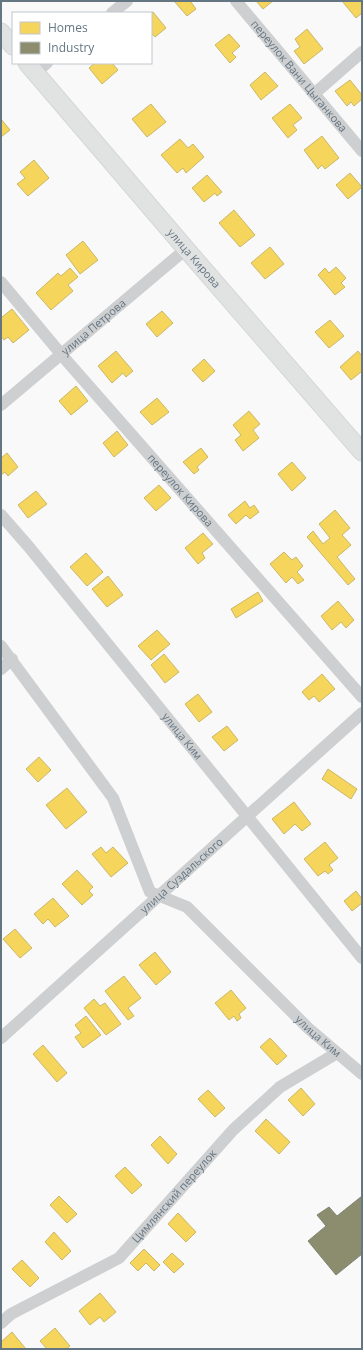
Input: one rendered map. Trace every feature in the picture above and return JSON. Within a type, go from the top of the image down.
[{"type":"street","points":[[113,12],[127,1]]},
{"type":"street","name":"переулок Вани Цыганкова","points":[[236,1],[362,151]]},
{"type":"street","points":[[1,32],[12,45]]},
{"type":"street","points":[[314,94],[362,52]]},
{"type":"street","name":"улица Кирова","points":[[37,66],[186,249],[362,452]]},
{"type":"street","name":"улица Петрова","points":[[1,405],[186,249]]},
{"type":"street","name":"переулок Кирова","points":[[1,282],[61,354],[362,698]]},
{"type":"street","name":"улица Ким","points":[[1,515],[34,553],[362,958]]},
{"type":"street","name":"улица Ким","points":[[1,646],[12,659],[112,798],[150,892],[187,907],[308,1028],[362,1074]]},
{"type":"street","points":[[1,669],[12,659]]},
{"type":"street","name":"улица Суздальского","points":[[1,1038],[362,713]]},
{"type":"street","name":"Цимлянский переулок","points":[[1,1323],[11,1314],[119,1258],[233,1130],[280,1087],[337,1053]]},
{"type":"building: Homes","points":[[174,1],[192,1],[191,2],[196,9],[187,16]]},
{"type":"building: Homes","points":[[256,1],[273,1],[263,9]]},
{"type":"building: Homes","points":[[342,1],[362,1],[362,13],[356,18]]},
{"type":"building: Homes","points":[[152,12],[166,28],[155,37],[152,34]]},
{"type":"building: Homes","points":[[307,29],[323,49],[304,64],[294,51],[300,47],[295,39]]},
{"type":"building: Homes","points":[[229,34],[240,46],[232,53],[236,57],[230,63],[215,45]]},
{"type":"building: Homes","points":[[94,64],[113,64],[118,70],[102,84],[89,68]]},
{"type":"building: Homes","points":[[265,72],[278,86],[261,100],[250,85]]},
{"type":"building: Homes","points":[[350,80],[362,95],[362,99],[354,106],[351,102],[347,106],[335,91]]},
{"type":"building: Homes","points":[[151,104],[166,122],[147,137],[132,119]]},
{"type":"building: Homes","points":[[290,104],[302,118],[293,125],[297,130],[288,138],[272,118]]},
{"type":"building: Homes","points":[[1,119],[10,130],[1,137]]},
{"type":"building: Homes","points":[[322,136],[339,158],[325,169],[322,165],[318,169],[304,150]]},
{"type":"building: Homes","points":[[180,139],[188,148],[193,144],[204,157],[186,173],[183,168],[177,173],[161,155]]},
{"type":"building: Homes","points":[[34,160],[49,178],[28,196],[17,184],[25,178],[20,172]]},
{"type":"building: Homes","points":[[350,173],[362,187],[348,199],[336,185]]},
{"type":"building: Homes","points":[[207,175],[222,192],[217,196],[215,193],[204,202],[192,188]]},
{"type":"building: Homes","points":[[234,210],[255,235],[240,247],[219,223]]},
{"type":"building: Homes","points":[[83,241],[98,260],[80,274],[66,255]]},
{"type":"building: Homes","points":[[270,247],[284,264],[265,279],[251,263]]},
{"type":"building: Homes","points":[[336,267],[346,278],[341,283],[345,287],[335,295],[318,275],[325,268],[329,273]]},
{"type":"building: Homes","points":[[70,268],[78,277],[68,285],[73,291],[51,310],[36,293],[58,273],[61,276]]},
{"type":"building: Homes","points":[[12,309],[29,330],[13,343],[8,337],[4,340],[1,336],[1,318]]},
{"type":"building: Homes","points":[[162,311],[173,323],[157,337],[146,324]]},
{"type":"building: Homes","points":[[330,320],[344,336],[329,348],[315,332]]},
{"type":"building: Homes","points":[[116,351],[133,371],[126,377],[123,373],[112,383],[98,366]]},
{"type":"building: Homes","points":[[358,351],[362,356],[362,373],[361,372],[351,380],[340,367]]},
{"type":"building: Homes","points":[[204,359],[215,371],[203,382],[192,370]]},
{"type":"building: Homes","points":[[76,386],[88,401],[71,415],[59,401]]},
{"type":"building: Homes","points":[[157,398],[169,412],[152,425],[140,412]]},
{"type":"building: Homes","points":[[249,411],[260,424],[253,430],[259,438],[243,451],[235,440],[241,435],[233,425]]},
{"type":"building: Homes","points":[[117,431],[128,445],[114,457],[103,443]]},
{"type":"building: Homes","points":[[201,448],[208,457],[197,467],[199,470],[194,474],[183,462]]},
{"type":"building: Homes","points":[[7,453],[18,467],[8,476],[5,472],[1,475],[1,458]]},
{"type":"building: Homes","points":[[292,462],[306,478],[292,491],[278,474]]},
{"type":"building: Homes","points":[[159,485],[171,498],[156,511],[144,498]]},
{"type":"building: Homes","points":[[36,491],[47,504],[28,518],[18,505]]},
{"type":"building: Homes","points":[[245,501],[250,508],[254,505],[259,512],[250,519],[246,515],[236,524],[228,515]]},
{"type":"building: Homes","points":[[335,510],[350,528],[342,535],[351,545],[337,557],[355,579],[348,585],[307,537],[313,531],[323,544],[330,538],[319,524]]},
{"type":"building: Homes","points":[[203,533],[213,544],[202,553],[205,558],[198,564],[185,548]]},
{"type":"building: Homes","points":[[284,552],[292,560],[296,557],[303,566],[297,572],[304,580],[298,584],[292,577],[286,583],[270,564]]},
{"type":"building: Homes","points":[[86,553],[103,572],[87,586],[70,567]]},
{"type":"building: Homes","points":[[108,576],[123,595],[107,607],[92,589]]},
{"type":"building: Homes","points":[[258,592],[263,601],[236,618],[231,609]]},
{"type":"building: Homes","points":[[338,601],[354,620],[346,628],[341,622],[332,630],[321,616]]},
{"type":"building: Homes","points":[[157,630],[170,644],[151,660],[138,646]]},
{"type":"building: Homes","points":[[164,654],[179,672],[165,683],[151,665]]},
{"type":"building: Homes","points":[[322,674],[335,689],[319,702],[314,696],[309,700],[302,692]]},
{"type":"building: Homes","points":[[198,694],[212,712],[199,722],[185,704]]},
{"type":"building: Homes","points":[[227,726],[238,740],[224,751],[212,737]]},
{"type":"building: Homes","points":[[39,757],[51,770],[38,782],[26,769]]},
{"type":"building: Homes","points":[[328,769],[357,789],[351,799],[322,779]]},
{"type":"building: Homes","points":[[67,788],[87,812],[66,829],[46,805]]},
{"type":"building: Homes","points":[[294,802],[311,824],[302,831],[295,824],[284,834],[272,819]]},
{"type":"building: Homes","points":[[325,842],[338,858],[329,865],[333,870],[328,874],[325,871],[318,876],[304,859]]},
{"type":"building: Homes","points":[[101,847],[106,853],[113,847],[128,863],[111,877],[92,854]]},
{"type":"building: Homes","points":[[77,870],[93,887],[89,891],[93,895],[82,905],[62,884]]},
{"type":"building: Homes","points":[[356,891],[362,899],[362,903],[352,911],[344,901]]},
{"type":"building: Homes","points":[[53,898],[69,916],[55,927],[48,919],[43,924],[34,914]]},
{"type":"building: Homes","points":[[15,929],[32,948],[20,958],[3,939]]},
{"type":"building: Homes","points":[[155,952],[171,972],[156,985],[139,965]]},
{"type":"building: Homes","points":[[124,976],[141,998],[128,1008],[134,1016],[128,1020],[105,991]]},
{"type":"building: Homes","points":[[231,990],[246,1008],[239,1014],[241,1018],[237,1021],[234,1016],[229,1020],[215,1003]]},
{"type":"building: Homes","points":[[94,999],[100,1006],[105,1003],[121,1024],[106,1035],[84,1008]]},
{"type":"building: Homes","points":[[86,1016],[101,1035],[83,1048],[75,1037],[81,1033],[75,1025]]},
{"type":"building: Homes","points":[[270,1038],[287,1056],[277,1065],[260,1047]]},
{"type":"building: Homes","points":[[43,1045],[67,1073],[57,1082],[33,1054]]},
{"type":"building: Homes","points":[[301,1088],[315,1104],[303,1116],[288,1100]]},
{"type":"building: Homes","points":[[208,1090],[225,1108],[215,1117],[198,1099]]},
{"type":"building: Homes","points":[[266,1119],[290,1142],[279,1154],[255,1131]]},
{"type":"building: Homes","points":[[160,1136],[177,1154],[168,1164],[151,1145]]},
{"type":"building: Homes","points":[[125,1167],[142,1185],[132,1194],[115,1176]]},
{"type":"building: Homes","points":[[59,1196],[77,1214],[67,1223],[50,1205]]},
{"type":"building: Homes","points":[[178,1213],[196,1232],[186,1242],[168,1224]]},
{"type":"building: Homes","points":[[54,1232],[71,1251],[62,1260],[45,1242]]},
{"type":"building: Homes","points":[[144,1249],[160,1265],[154,1271],[146,1263],[138,1271],[130,1263]]},
{"type":"building: Homes","points":[[172,1253],[184,1264],[174,1273],[163,1262]]},
{"type":"building: Homes","points":[[22,1260],[39,1278],[30,1287],[12,1269]]},
{"type":"building: Homes","points":[[100,1293],[116,1312],[104,1322],[100,1317],[90,1325],[79,1311]]},
{"type":"building: Homes","points":[[55,1328],[70,1346],[66,1349],[47,1349],[40,1341]]},
{"type":"building: Homes","points":[[12,1332],[26,1349],[1,1349],[1,1342]]},
{"type":"building: Industry","points":[[362,1196],[362,1254],[336,1275],[308,1241],[326,1226],[317,1215],[329,1207],[337,1216]]}]
